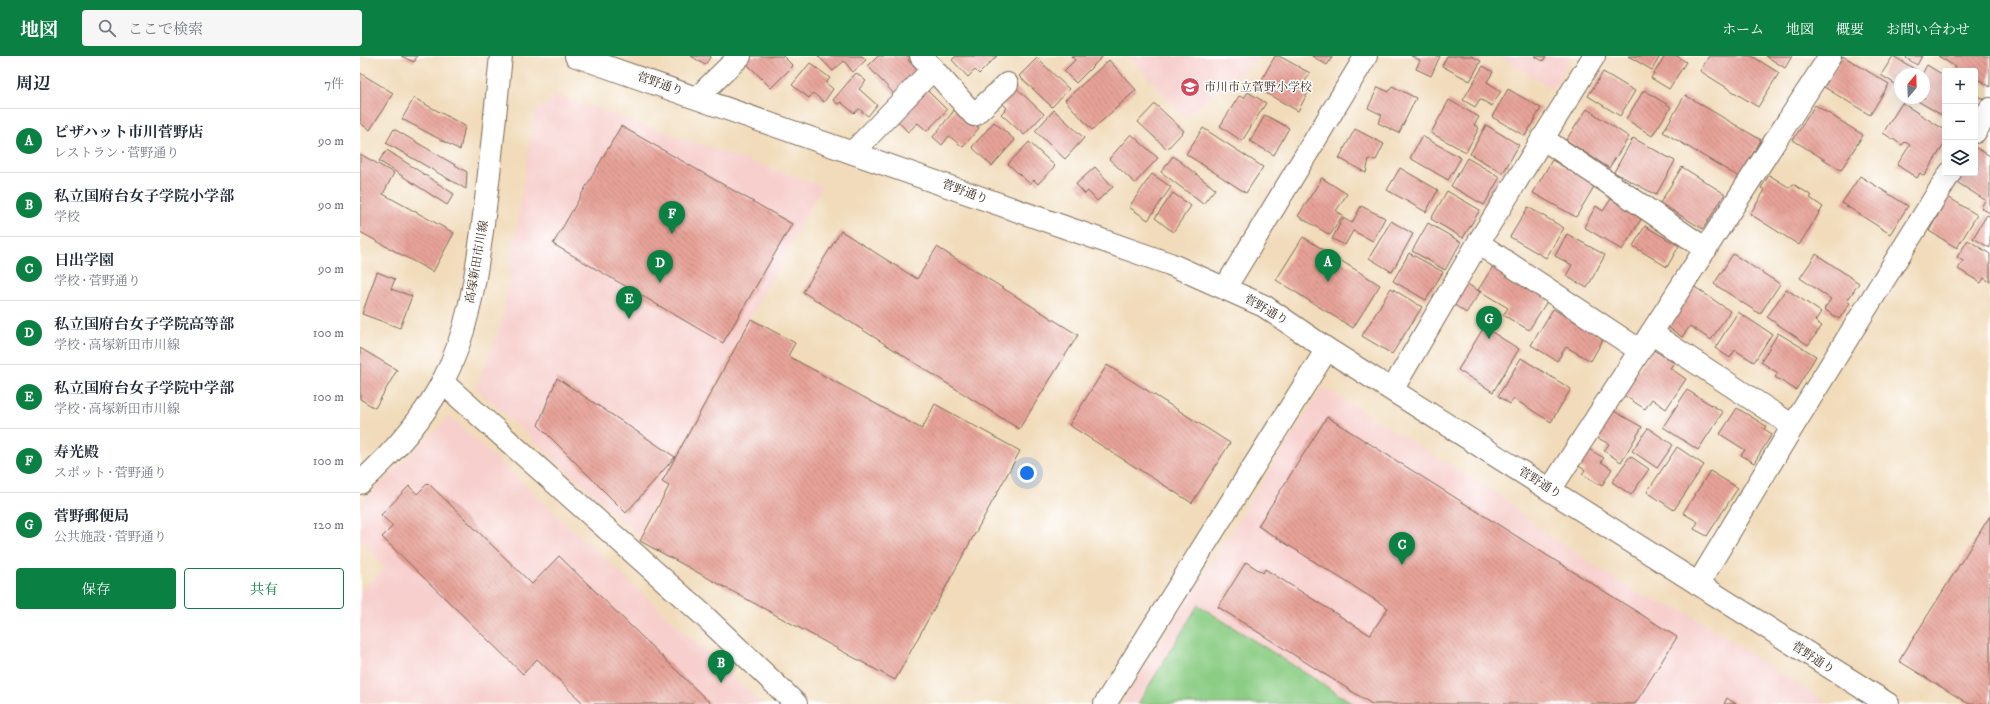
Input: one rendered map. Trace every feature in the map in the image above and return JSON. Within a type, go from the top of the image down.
[{"type":"street","name":"高塚新田市川線","points":[[360,483],[373,472],[413,426],[442,382],[462,335],[475,287],[487,195],[501,56]]},
{"type":"street","name":"菅野通り","points":[[576,56],[698,97],[1170,264],[1264,306],[1392,390],[1888,704]]},
{"type":"street","points":[[698,97],[740,56]]},
{"type":"street","points":[[1225,288],[1366,56]]},
{"type":"street","points":[[1392,390],[1478,243],[1594,56]]},
{"type":"street","points":[[1550,490],[1830,56]]},
{"type":"street","points":[[854,152],[927,62],[974,115],[1007,84]]},
{"type":"street","points":[[1981,132],[1990,109]]},
{"type":"street","points":[[1542,138],[1706,249]]},
{"type":"street","points":[[1698,584],[1793,426],[1948,176]]},
{"type":"street","points":[[1478,243],[1793,426]]},
{"type":"street","points":[[1105,704],[1328,349]]},
{"type":"street","points":[[442,382],[695,608],[796,704]]},
{"type":"shaded area","name":"市川市立菅野小学校","points":[[1128,56],[1262,56],[1185,117]]},
{"type":"shaded area","points":[[1499,56],[1571,56],[1553,89]]},
{"type":"shaded area","points":[[557,95],[822,186],[675,457],[640,537],[476,388],[503,320],[534,113]]},
{"type":"shaded area","points":[[1323,387],[1505,499],[1543,532],[1644,597],[1688,613],[1829,704],[1122,704]]},
{"type":"shaded area","points":[[450,416],[762,704],[360,703],[360,592],[385,568],[360,538],[360,504]]},
{"type":"green space","points":[[1198,605],[1354,704],[1138,704]]},
{"type":"building","points":[[401,56],[417,56],[414,62]]},
{"type":"building","points":[[691,56],[711,56],[705,65]]},
{"type":"building","points":[[783,56],[793,66],[771,88],[740,57]]},
{"type":"building","points":[[818,56],[862,56],[866,60],[853,72],[844,61],[833,71]]},
{"type":"building","points":[[878,56],[912,56],[908,60],[919,72],[895,95],[868,66]]},
{"type":"building","points":[[956,56],[997,56],[979,74],[975,70],[968,77],[952,60]]},
{"type":"building","points":[[1071,56],[1103,56],[1076,83],[1064,71],[1075,60]]},
{"type":"building","points":[[1275,56],[1279,56],[1310,73],[1304,83],[1311,87],[1298,111],[1257,88]]},
{"type":"building","points":[[1312,56],[1333,56],[1327,65]]},
{"type":"building","points":[[1411,56],[1440,56],[1431,76],[1416,69],[1420,60]]},
{"type":"building","points":[[1447,56],[1471,56],[1481,61],[1470,81],[1442,66]]},
{"type":"building","points":[[1534,56],[1546,56],[1543,61]]},
{"type":"building","points":[[1628,56],[1660,56],[1652,70]]},
{"type":"building","points":[[1665,56],[1677,56],[1686,62],[1669,89],[1651,78]]},
{"type":"building","points":[[1709,56],[1752,56],[1779,73],[1758,107],[1700,71]]},
{"type":"building","points":[[1766,56],[1792,56],[1785,68]]},
{"type":"building","points":[[1843,56],[1889,84],[1870,115],[1824,87]]},
{"type":"building","points":[[1893,56],[1913,68],[1894,68],[1894,83],[1881,75]]},
{"type":"building","points":[[1907,56],[1922,56],[1917,65],[1906,58]]},
{"type":"building","points":[[1938,56],[1990,56],[1990,87],[1980,80],[1978,83],[1978,68],[1956,67]]},
{"type":"building","points":[[1037,58],[1069,89],[1052,107],[1019,76]]},
{"type":"building","points":[[1109,60],[1136,90],[1092,130],[1065,100]]},
{"type":"building","points":[[810,63],[830,78],[826,83],[833,89],[824,102],[813,93],[809,98],[792,85]]},
{"type":"building","points":[[1927,65],[1942,74],[1942,115],[1923,104],[1930,104],[1930,68],[1925,68]]},
{"type":"building","points":[[1483,66],[1493,72],[1487,82],[1501,91],[1492,106],[1480,99],[1475,107],[1463,100]]},
{"type":"building","points":[[1603,72],[1635,91],[1620,116],[1588,96]]},
{"type":"building","points":[[360,73],[393,93],[370,130],[360,123]]},
{"type":"building","points":[[856,73],[866,81],[859,89],[877,105],[868,116],[859,109],[854,113],[841,102],[838,104],[833,100]]},
{"type":"building","points":[[1013,85],[1044,114],[1024,135],[1001,114],[1007,108],[999,100]]},
{"type":"building","points":[[1392,86],[1416,98],[1399,133],[1378,123],[1382,115],[1368,108],[1378,87],[1389,92]]},
{"type":"building","points":[[926,89],[947,110],[927,131],[918,123],[908,132],[896,119]]},
{"type":"building","points":[[1508,89],[1541,108],[1525,136],[1492,117]]},
{"type":"building","points":[[1644,90],[1671,107],[1652,136],[1626,119]]},
{"type":"building","points":[[1248,92],[1266,103],[1242,141],[1220,126],[1239,96],[1244,98]]},
{"type":"building","points":[[1685,95],[1761,140],[1739,177],[1663,132]]},
{"type":"building","points":[[1978,96],[1983,99],[1978,107]]},
{"type":"building","points":[[414,98],[465,126],[460,150],[402,119]]},
{"type":"building","points":[[1449,100],[1479,117],[1474,125],[1479,128],[1466,152],[1431,133]]},
{"type":"building","points":[[1155,104],[1184,131],[1167,149],[1138,122]]},
{"type":"building","points":[[1901,104],[1904,104],[1942,128],[1942,148],[1924,176],[1920,173],[1917,178],[1897,165],[1910,145],[1905,142],[1902,145],[1883,133]]},
{"type":"building","points":[[1815,105],[1863,135],[1841,170],[1793,140]]},
{"type":"building","points":[[956,108],[979,128],[963,147],[949,136],[942,145],[933,137]]},
{"type":"building","points":[[1587,109],[1629,137],[1609,168],[1566,140]]},
{"type":"building","points":[[1054,110],[1084,138],[1065,159],[1035,131]]},
{"type":"building","points":[[1265,115],[1289,128],[1274,155],[1250,141]]},
{"type":"building","points":[[994,122],[1015,140],[992,166],[972,147]]},
{"type":"building","points":[[1486,125],[1519,145],[1503,173],[1470,154]]},
{"type":"building","points":[[621,126],[792,224],[723,343],[553,244]]},
{"type":"building","points":[[1203,128],[1263,167],[1246,193],[1186,154]]},
{"type":"building","points":[[394,129],[467,172],[466,189],[386,143]]},
{"type":"building","points":[[1355,129],[1384,144],[1376,160],[1369,159],[1366,173],[1339,158]]},
{"type":"building","points":[[1131,134],[1158,158],[1135,183],[1109,159]]},
{"type":"building","points":[[1422,136],[1461,158],[1448,180],[1410,158]]},
{"type":"building","points":[[1633,138],[1675,161],[1656,195],[1614,172]]},
{"type":"building","points":[[1029,142],[1055,166],[1038,184],[1034,180],[1030,184],[1008,164]]},
{"type":"building","points":[[1978,149],[1990,156],[1990,213],[1981,208],[1985,200],[1955,181],[1958,176],[1978,176]]},
{"type":"building","points":[[387,150],[454,194],[447,205],[379,161]]},
{"type":"building","points":[[360,154],[394,173],[383,194],[454,233],[433,272],[360,232]]},
{"type":"building","points":[[1173,156],[1215,189],[1203,204],[1161,172]]},
{"type":"building","points":[[1467,158],[1500,177],[1484,205],[1451,186]]},
{"type":"building","points":[[1552,160],[1595,185],[1576,217],[1533,193]]},
{"type":"building","points":[[1095,167],[1113,187],[1097,201],[1088,191],[1085,194],[1076,184]]},
{"type":"building","points":[[1682,167],[1725,194],[1703,229],[1660,203]]},
{"type":"building","points":[[1400,168],[1438,190],[1426,212],[1387,190]]},
{"type":"building","points":[[1152,174],[1171,187],[1148,220],[1129,207]]},
{"type":"building","points":[[1769,175],[1790,188],[1793,184],[1812,196],[1810,198],[1823,207],[1799,245],[1750,214],[1765,190],[1761,188]]},
{"type":"building","points":[[1860,176],[1908,206],[1890,234],[1842,203]]},
{"type":"building","points":[[1322,178],[1347,194],[1336,211],[1343,215],[1330,235],[1298,216]]},
{"type":"building","points":[[1447,191],[1480,210],[1463,238],[1431,219]]},
{"type":"building","points":[[1173,193],[1191,206],[1173,232],[1155,218]]},
{"type":"building","points":[[1948,197],[1977,215],[1957,248],[1929,231]]},
{"type":"building","points":[[1611,199],[1642,218],[1622,250],[1584,227],[1596,206],[1603,211]]},
{"type":"building","points":[[1361,206],[1385,218],[1373,241],[1353,231],[1345,245],[1332,239],[1343,218],[1352,223]]},
{"type":"building","points":[[1528,207],[1564,228],[1546,258],[1510,237]]},
{"type":"building","points":[[1987,215],[1990,216],[1990,248],[1973,238]]},
{"type":"building","points":[[1391,221],[1413,234],[1392,272],[1369,258]]},
{"type":"building","points":[[1428,223],[1461,242],[1445,270],[1412,251]]},
{"type":"building","points":[[1645,226],[1679,246],[1667,267],[1633,246]]},
{"type":"building","points":[[841,231],[917,279],[937,247],[1078,335],[1019,429],[803,292]]},
{"type":"building","points":[[1567,234],[1605,255],[1587,288],[1566,276],[1572,265],[1555,256]]},
{"type":"building","points":[[1303,237],[1380,285],[1353,328],[1276,280]]},
{"type":"building","points":[[1968,240],[1990,254],[1990,282],[1984,278],[1981,283],[1958,269],[1963,261],[1957,257]]},
{"type":"building","points":[[1409,253],[1443,272],[1426,300],[1393,281]]},
{"type":"building","points":[[1733,254],[1780,284],[1760,314],[1714,284]]},
{"type":"building","points":[[1816,254],[1859,283],[1847,301],[1850,303],[1839,319],[1824,309],[1831,299],[1800,278]]},
{"type":"building","points":[[1494,265],[1549,298],[1529,330],[1503,315],[1508,308],[1478,290]]},
{"type":"building","points":[[377,272],[395,279],[391,289],[412,296],[400,328],[362,314]]},
{"type":"building","points":[[1463,281],[1480,292],[1466,313],[1449,301]]},
{"type":"building","points":[[1692,285],[1730,311],[1711,340],[1690,326],[1682,337],[1665,325]]},
{"type":"building","points":[[1391,288],[1422,307],[1392,354],[1362,336]]},
{"type":"building","points":[[1786,289],[1821,312],[1815,321],[1822,326],[1808,345],[1767,317]]},
{"type":"building","points":[[1553,309],[1604,338],[1591,361],[1566,347],[1557,361],[1531,345]]},
{"type":"building","points":[[1738,312],[1772,334],[1754,362],[1735,350],[1730,358],[1715,348]]},
{"type":"building","points":[[751,319],[795,343],[788,356],[922,429],[935,404],[1020,451],[895,680],[640,541],[669,486],[662,482]]},
{"type":"building","points":[[1484,327],[1519,349],[1493,392],[1458,370]]},
{"type":"building","points":[[1778,333],[1816,356],[1796,390],[1775,377],[1778,373],[1761,362]]},
{"type":"building","points":[[360,348],[397,370],[375,408],[360,399]]},
{"type":"building","points":[[1652,349],[1674,363],[1670,368],[1686,379],[1666,409],[1652,399],[1645,409],[1622,394]]},
{"type":"building","points":[[1521,358],[1571,389],[1551,422],[1514,399],[1510,404],[1498,396]]},
{"type":"building","points":[[1107,365],[1230,443],[1192,503],[1069,425]]},
{"type":"building","points":[[557,378],[675,457],[626,513],[538,425]]},
{"type":"building","points":[[1687,390],[1723,412],[1698,450],[1663,427]]},
{"type":"building","points":[[1737,408],[1766,426],[1764,429],[1772,434],[1754,463],[1741,455],[1745,450],[1720,434]]},
{"type":"building","points":[[1612,410],[1642,427],[1621,462],[1604,451],[1609,444],[1596,437]]},
{"type":"building","points":[[1327,417],[1677,637],[1635,704],[1372,704],[1218,607],[1246,562],[1263,573],[1265,569],[1370,635],[1388,608],[1258,526]]},
{"type":"building","points":[[1648,428],[1673,445],[1657,468],[1632,451]]},
{"type":"building","points":[[1677,447],[1704,465],[1674,510],[1647,492]]},
{"type":"building","points":[[1587,448],[1604,458],[1601,462],[1612,469],[1602,486],[1582,474],[1585,470],[1577,465]]},
{"type":"building","points":[[1630,456],[1649,469],[1631,495],[1612,482]]},
{"type":"building","points":[[1710,471],[1738,488],[1707,536],[1694,529],[1698,522],[1683,513]]},
{"type":"building","points":[[428,483],[532,584],[559,556],[711,704],[584,704],[537,659],[523,674],[382,537],[393,526],[381,515],[409,486],[417,494]]},
{"type":"building","points":[[1990,516],[1990,704],[1969,704],[1899,661]]},
{"type":"building","points":[[1727,698],[1736,704],[1724,704]]},
{"type":"place","name":"市川市立菅野小学校","points":[[1190,87]]},
{"type":"place","name":"寿光殿","points":[[672,234]]},
{"type":"place","name":"ピザハット市川菅野店","points":[[1328,282]]},
{"type":"place","name":"私立国府台女子学院高等部","points":[[660,283]]},
{"type":"place","name":"私立国府台女子学院中学部","points":[[629,319]]},
{"type":"place","name":"菅野郵便局","points":[[1489,339]]},
{"type":"place","name":"日出学園","points":[[1402,565]]},
{"type":"place","name":"私立国府台女子学院小学部","points":[[721,683]]}]
